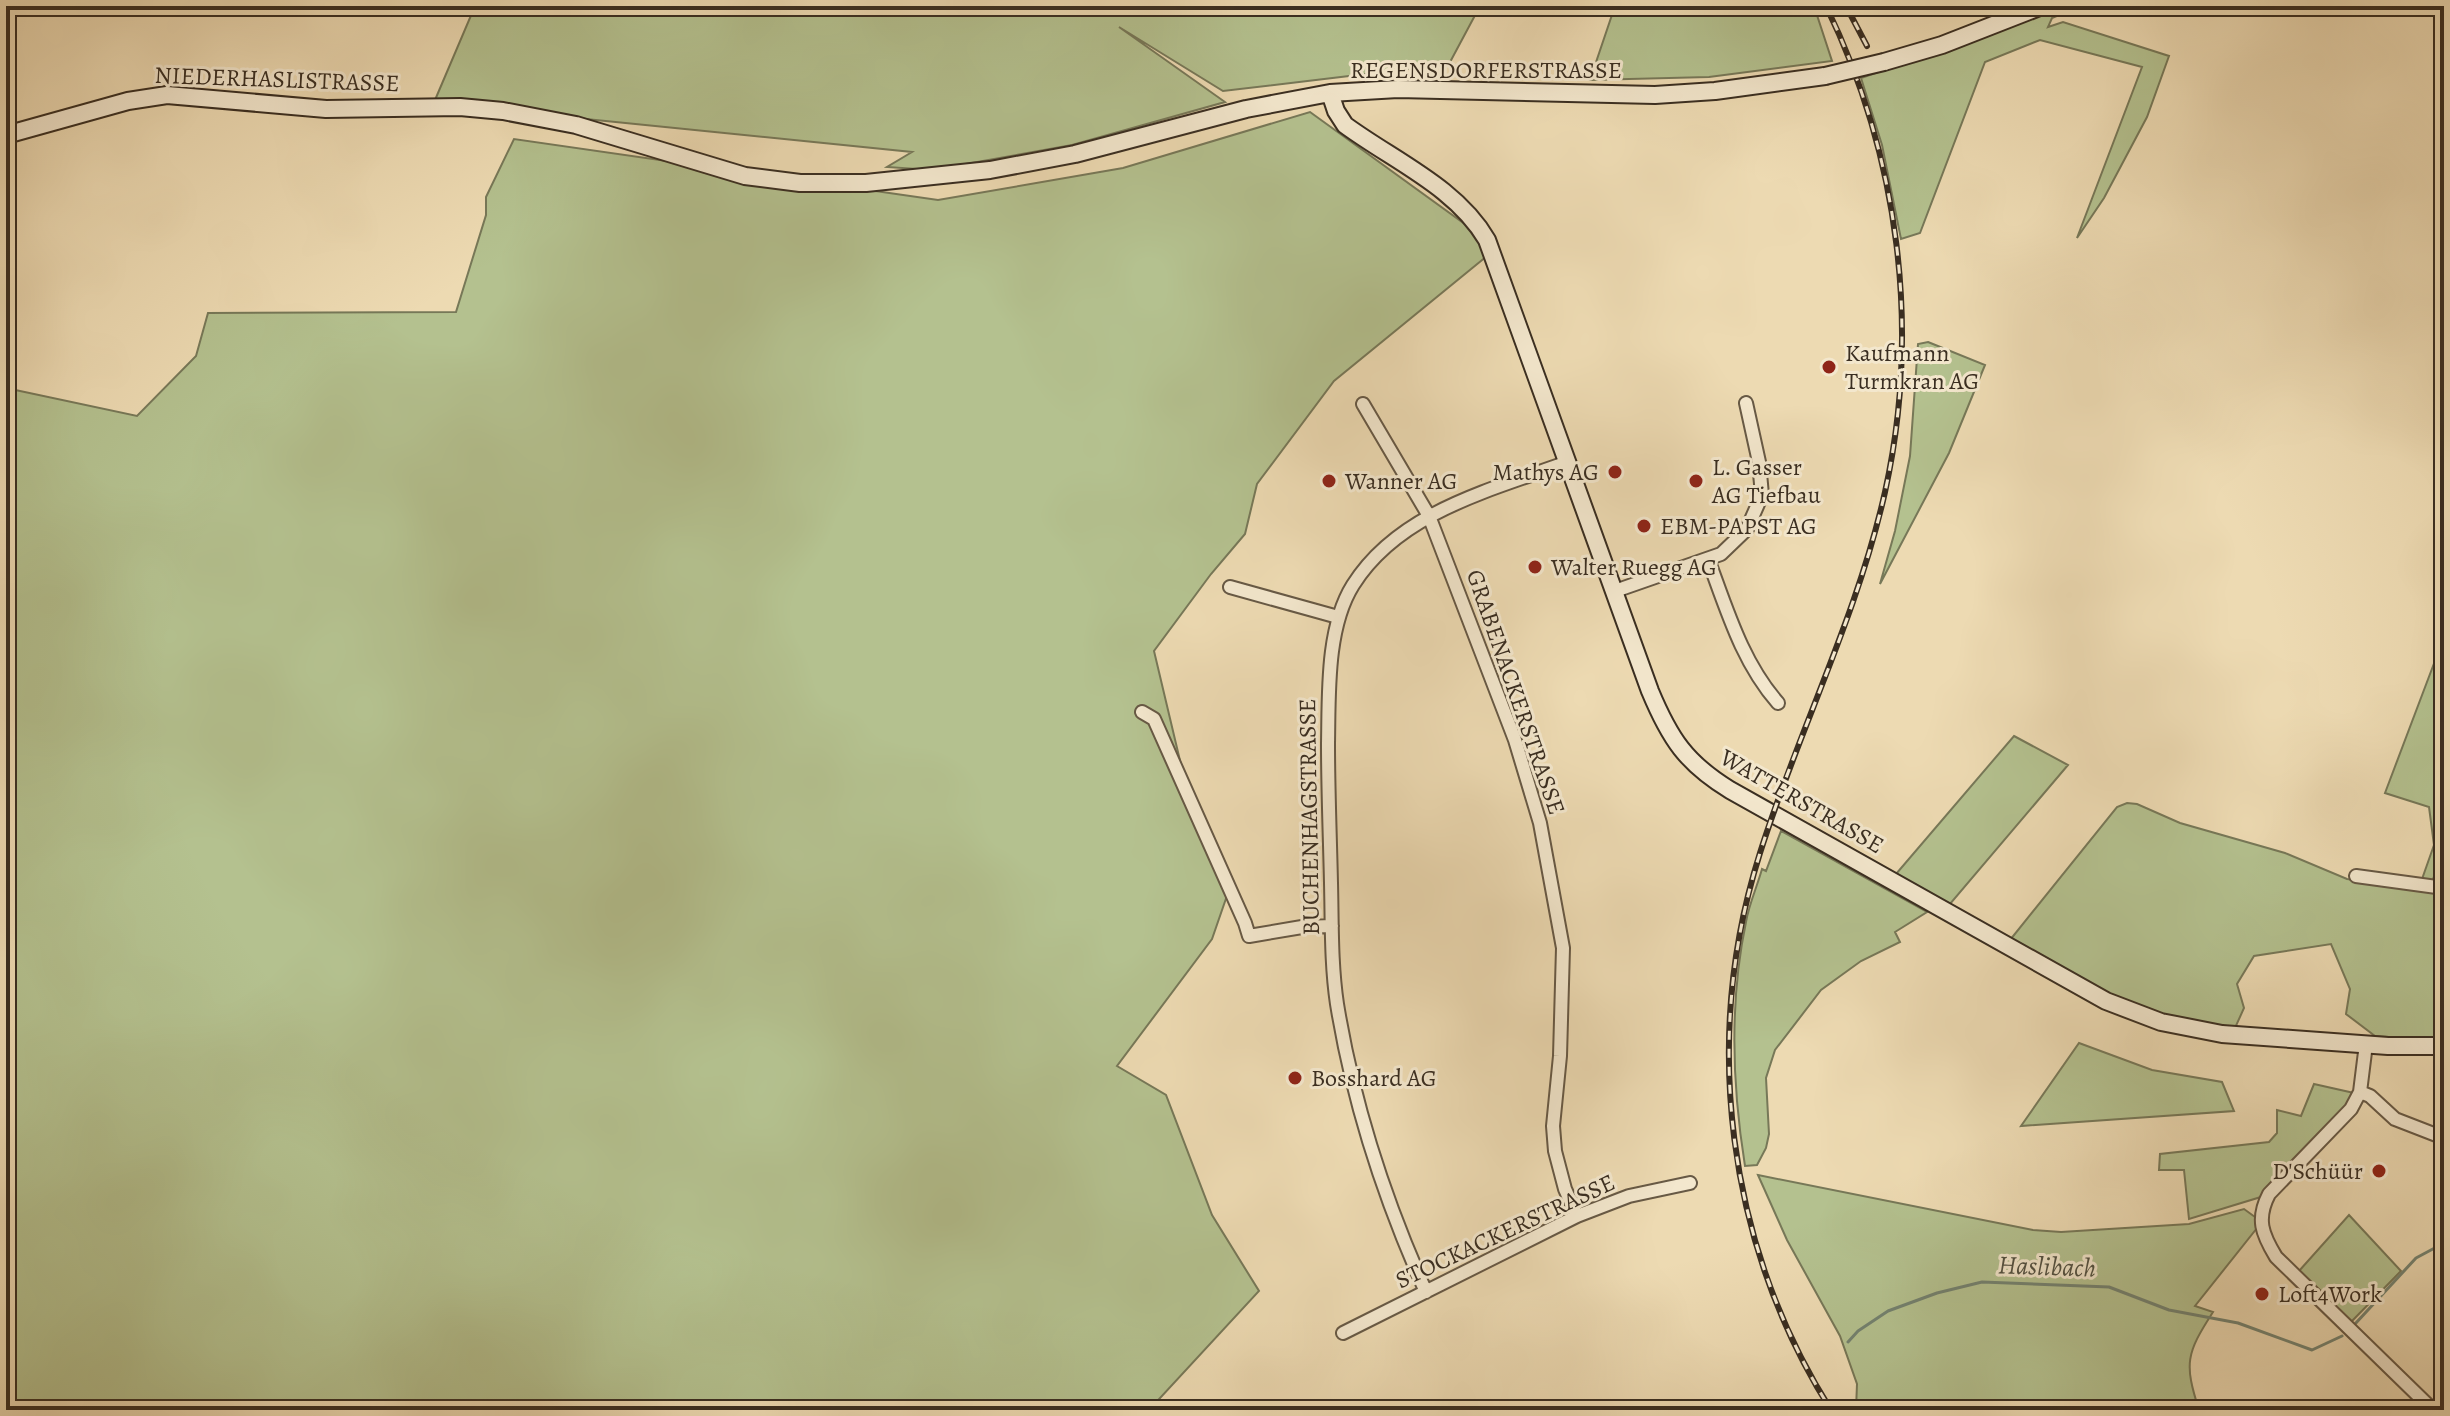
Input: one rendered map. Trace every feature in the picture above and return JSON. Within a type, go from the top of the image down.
[{"type":"street","name":"REGENSDORFERSTRASSE","points":[[643,147],[745,176],[800,183],[866,183],[990,170],[1075,154],[1246,109],[1330,93],[1398,89],[1655,95],[1715,91],[1825,76],[1942,45],[2042,6]]},
{"type":"street","name":"WATTERSTRASSE","points":[[1330,93],[1345,125],[1457,201],[1478,225],[1496,259],[1650,691],[1668,732],[1697,768],[2106,1001],[2161,1022],[2222,1034],[2444,1046]]},
{"type":"street","name":"NIEDERHASLISTRASSE","points":[[6,135],[128,101],[167,95],[326,109],[460,107],[494,110],[576,125],[643,147]]},
{"type":"street","points":[[1615,591],[1721,554],[1747,529],[1762,495],[1759,462],[1746,403]]},
{"type":"street","name":"GRABENACKERSTRASSE","points":[[1363,404],[1429,516],[1515,740],[1540,823],[1563,948],[1560,1056],[1553,1126],[1555,1151],[1562,1181],[1577,1216]]},
{"type":"street","name":"BUCHENHAGSTRASSE","points":[[1426,1292],[1369,1141],[1337,1002],[1328,782],[1329,681],[1338,617],[1353,585],[1388,541],[1429,516],[1568,462]]},
{"type":"street","points":[[1708,559],[1743,652],[1760,683],[1778,703]]},
{"type":"street","points":[[1230,587],[1338,617]]},
{"type":"street","points":[[1142,712],[1154,719],[1249,936],[1302,927],[1332,926]]},
{"type":"street","points":[[2356,876],[2444,888]]},
{"type":"street","points":[[2366,1044],[2360,1092],[2351,1109],[2269,1194],[2262,1207],[2260,1223],[2264,1238],[2276,1257],[2433,1410],[2444,1400]]},
{"type":"street","points":[[2360,1092],[2370,1096],[2395,1119],[2444,1138]]},
{"type":"street","name":"STOCKACKERSTRASSE","points":[[1343,1333],[1577,1216],[1629,1196],[1690,1183]]},
{"type":"green space","points":[[475,6],[1480,6],[1449,64],[1223,91],[1119,27],[1225,102],[1072,145],[932,170],[887,167],[912,152],[576,118],[435,100]]},
{"type":"green space","points":[[1615,6],[1814,6],[1832,61],[1709,77],[1590,80]]},
{"type":"green space","points":[[2056,6],[2080,6],[2052,18],[2048,27],[2063,22],[2169,56],[2147,117],[2104,198],[2077,238],[2142,67],[2040,40],[1985,62],[1920,233],[1901,239],[1882,145],[1861,78],[1992,33]]},
{"type":"green space","points":[[1310,112],[1473,230],[1487,256],[1334,381],[1257,484],[1245,534],[1154,651],[1182,769],[1231,884],[1212,939],[1117,1066],[1166,1095],[1212,1215],[1259,1291],[1149,1410],[6,1410],[6,388],[137,416],[196,356],[208,313],[456,312],[486,215],[486,197],[514,139],[938,200],[1123,168]]},
{"type":"green space","points":[[1928,342],[1985,365],[1949,453],[1880,584],[1895,531],[1910,456],[1918,344]]},
{"type":"green space","points":[[2444,637],[2444,849],[2432,882],[2421,882],[2434,845],[2429,807],[2385,793]]},
{"type":"green space","points":[[2014,736],[2068,765],[1950,904],[1896,874]]},
{"type":"green space","points":[[2127,803],[2137,804],[2180,823],[2285,853],[2347,879],[2444,890],[2444,1041],[2375,1036],[2346,1014],[2350,989],[2331,944],[2254,956],[2237,984],[2244,1008],[2235,1028],[2181,1019],[2131,1003],[2010,940],[2117,807]]},
{"type":"green space","points":[[1781,831],[1927,912],[1895,932],[1900,942],[1861,961],[1821,990],[1775,1050],[1766,1078],[1769,1134],[1766,1148],[1757,1165],[1745,1166],[1735,1075],[1737,983],[1749,909],[1762,869],[1766,871]]},
{"type":"green space","points":[[2079,1043],[2152,1070],[2222,1082],[2234,1111],[2021,1126]]},
{"type":"green space","points":[[2314,1084],[2354,1093],[2347,1108],[2264,1196],[2189,1219],[2184,1170],[2159,1170],[2160,1154],[2269,1142],[2277,1133],[2277,1110],[2301,1116]]},
{"type":"green space","points":[[1758,1175],[2033,1230],[2061,1232],[2189,1224],[2244,1209],[2255,1217],[2257,1228],[2195,1306],[2213,1312],[2197,1338],[2190,1359],[2191,1381],[2199,1410],[1856,1410],[1857,1384],[1840,1336],[1787,1240]]},
{"type":"green space","points":[[2349,1215],[2401,1271],[2351,1322],[2299,1271]]},
{"type":"waterway","name":"Haslibach","points":[[2355,1324],[2416,1258],[2444,1243]]},
{"type":"waterway","name":"Haslibach","points":[[1848,1342],[1858,1331],[1888,1311],[1937,1293],[1982,1282],[2109,1287],[2169,1310],[2238,1323],[2312,1350],[2342,1336]]},
{"type":"railway","points":[[1826,6],[1851,63],[1871,122],[1886,183],[1896,244],[1901,306],[1901,368],[1896,430],[1885,492],[1859,584],[1760,853],[1742,924],[1732,995],[1729,1067],[1734,1139],[1747,1210],[1768,1280],[1796,1346],[1831,1410]]},
{"type":"railway","points":[[1846,6],[1867,46]]},
{"type":"place","name":"Kaufmann Turmkran AG","points":[[1829,367]]},
{"type":"place","name":"Mathys AG","points":[[1615,472]]},
{"type":"place","name":"Wanner AG","points":[[1329,481]]},
{"type":"place","name":"L. Gasser AG Tiefbau","points":[[1696,481]]},
{"type":"place","name":"EBM-PAPST AG","points":[[1644,526]]},
{"type":"place","name":"Walter Ruegg AG","points":[[1535,567]]},
{"type":"place","name":"Bosshard AG","points":[[1295,1078]]},
{"type":"place","name":"D'Schüür","points":[[2379,1171]]},
{"type":"place","name":"Loft4Work","points":[[2262,1294]]}]
